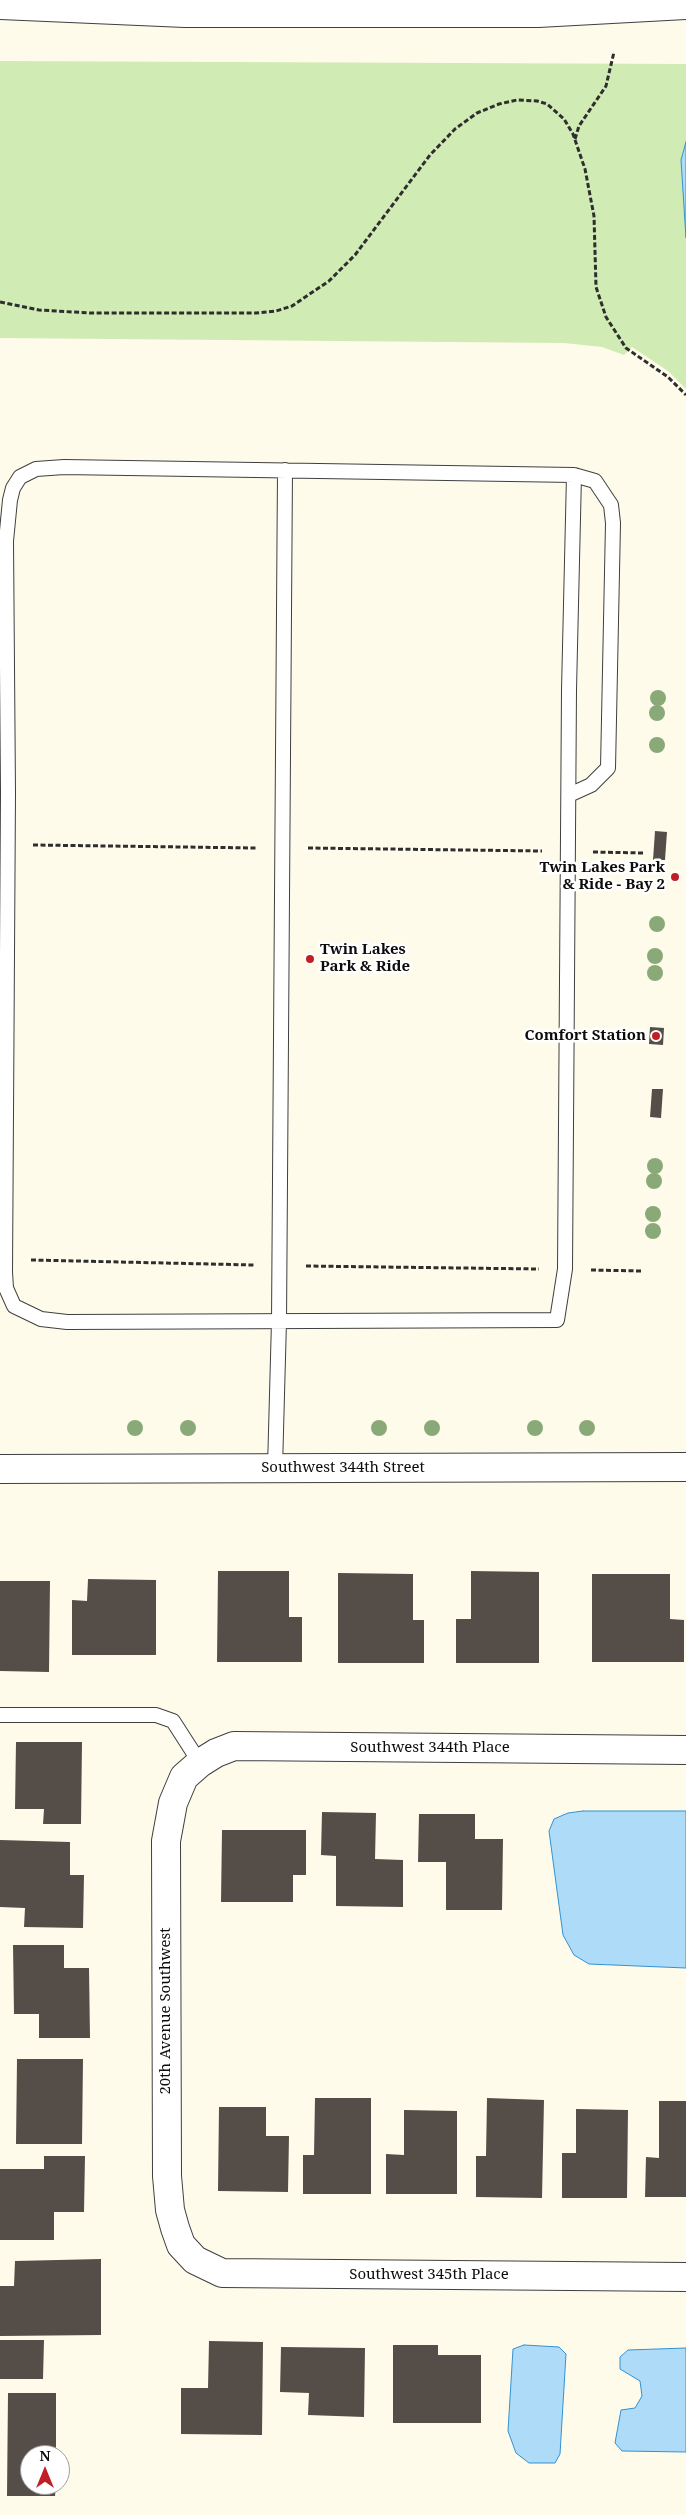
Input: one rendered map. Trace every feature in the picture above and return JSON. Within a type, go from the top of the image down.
[{"type":"street","points":[[0,5],[185,13],[304,6],[538,13],[686,5]]},
{"type":"street","name":"Southwest 344th Street","points":[[0,1469],[686,1467]]},
{"type":"street","name":"Southwest 344th Place","points":[[192,1770],[216,1753],[234,1746],[686,1750]]},
{"type":"street","name":"20th Avenue Southwest","points":[[181,2245],[170,2210],[166,2176],[166,1841],[173,1803],[192,1770]]},
{"type":"street","name":"Southwest 345th Place","points":[[181,2245],[195,2260],[222,2273],[686,2277]]},
{"type":"lane","points":[[568,795],[591,785],[608,768],[613,523],[611,506],[596,481],[574,475],[285,470],[51,467],[26,472],[13,488],[8,510],[3,682],[8,793],[5,1272],[9,1297],[14,1306],[33,1317],[48,1320],[557,1320],[565,1269],[568,795],[574,475]]},
{"type":"lane","points":[[275,1468],[279,1320],[285,470]]},
{"type":"lane","points":[[0,1715],[156,1715],[173,1721],[192,1770]]},
{"type":"path","points":[[575,139],[579,126],[606,86],[614,52]]},
{"type":"path","points":[[0,302],[39,310],[90,313],[256,313],[284,309],[304,300],[347,264],[430,155],[456,129],[477,113],[512,101],[542,102],[564,119],[575,139],[588,177],[595,224],[596,287],[606,317],[626,348],[668,376],[686,395]]},
{"type":"path","points":[[568,852],[644,853]]},
{"type":"path","points":[[565,1269],[641,1271]]},
{"type":"green space","points":[[0,61],[686,64],[686,389],[668,371],[632,347],[624,355],[602,347],[564,343],[0,338]]},
{"type":"water","points":[[686,142],[686,238],[681,160]]},
{"type":"water","points":[[583,1811],[686,1811],[686,1968],[589,1964],[574,1955],[563,1935],[549,1831],[554,1819],[568,1813]]},
{"type":"water","points":[[524,2345],[559,2347],[566,2354],[560,2454],[555,2463],[529,2463],[516,2453],[508,2431],[513,2349]]},
{"type":"water","points":[[686,2348],[686,2452],[622,2451],[615,2443],[621,2410],[635,2408],[642,2396],[640,2381],[620,2369],[620,2357],[628,2350]]},
{"type":"building","points":[[655,831],[667,832],[665,860],[653,860]]},
{"type":"building","name":"Comfort Station","points":[[650,1027],[664,1028],[663,1045],[649,1044]]},
{"type":"building","points":[[652,1089],[663,1089],[661,1118],[650,1117]]},
{"type":"building","points":[[218,1571],[289,1571],[289,1617],[302,1617],[302,1662],[217,1662]]},
{"type":"building","points":[[471,1571],[539,1572],[539,1663],[456,1663],[456,1619],[471,1619]]},
{"type":"building","points":[[338,1573],[413,1574],[413,1620],[424,1620],[424,1663],[338,1663]]},
{"type":"building","points":[[592,1574],[670,1574],[670,1619],[684,1620],[684,1662],[592,1662]]},
{"type":"building","points":[[88,1579],[156,1580],[156,1655],[72,1655],[72,1600],[87,1601]]},
{"type":"building","points":[[0,1581],[50,1581],[49,1672],[0,1671]]},
{"type":"building","points":[[16,1742],[82,1742],[81,1824],[43,1824],[44,1809],[15,1809]]},
{"type":"building","points":[[322,1812],[376,1813],[375,1859],[403,1860],[403,1907],[336,1906],[336,1856],[321,1855]]},
{"type":"building","points":[[419,1814],[475,1814],[475,1839],[503,1839],[502,1910],[446,1910],[446,1862],[418,1862]]},
{"type":"building","points":[[222,1830],[306,1830],[306,1875],[293,1875],[293,1902],[221,1902]]},
{"type":"building","points":[[0,1840],[70,1842],[70,1875],[84,1875],[83,1928],[24,1927],[25,1908],[0,1907]]},
{"type":"building","points":[[13,1945],[64,1945],[64,1968],[89,1968],[90,2038],[39,2038],[39,2014],[14,2014]]},
{"type":"building","points":[[17,2059],[83,2059],[82,2144],[16,2144]]},
{"type":"building","points":[[315,2098],[371,2098],[371,2194],[303,2194],[303,2155],[314,2155]]},
{"type":"building","points":[[487,2098],[544,2100],[542,2198],[476,2197],[476,2156],[486,2156]]},
{"type":"building","points":[[659,2101],[686,2101],[686,2197],[645,2197],[646,2157],[659,2158]]},
{"type":"building","points":[[219,2107],[266,2107],[266,2136],[289,2136],[288,2192],[218,2191]]},
{"type":"building","points":[[576,2109],[628,2110],[627,2198],[562,2198],[562,2153],[576,2153]]},
{"type":"building","points":[[404,2110],[457,2111],[457,2194],[386,2194],[386,2154],[404,2155]]},
{"type":"building","points":[[44,2156],[85,2156],[84,2212],[54,2212],[54,2240],[0,2240],[0,2169],[44,2169]]},
{"type":"building","points":[[101,2259],[101,2335],[0,2336],[0,2286],[14,2286],[15,2261]]},
{"type":"building","points":[[0,2340],[44,2340],[43,2379],[0,2379]]},
{"type":"building","points":[[209,2341],[263,2342],[262,2435],[181,2434],[181,2388],[208,2388]]},
{"type":"building","points":[[393,2345],[438,2345],[438,2355],[481,2355],[481,2423],[393,2423]]},
{"type":"building","points":[[281,2347],[365,2348],[364,2417],[308,2415],[309,2393],[280,2392]]},
{"type":"building","points":[[8,2393],[56,2393],[56,2445],[20,2445],[20,2495],[55,2496],[7,2496]]},
{"type":"place","name":"Twin Lakes Park & Ride - Bay 2","points":[[675,877]]},
{"type":"place","name":"Twin Lakes Park & Ride","points":[[310,959]]},
{"type":"place","name":"Comfort Station","points":[[656,1036]]}]
